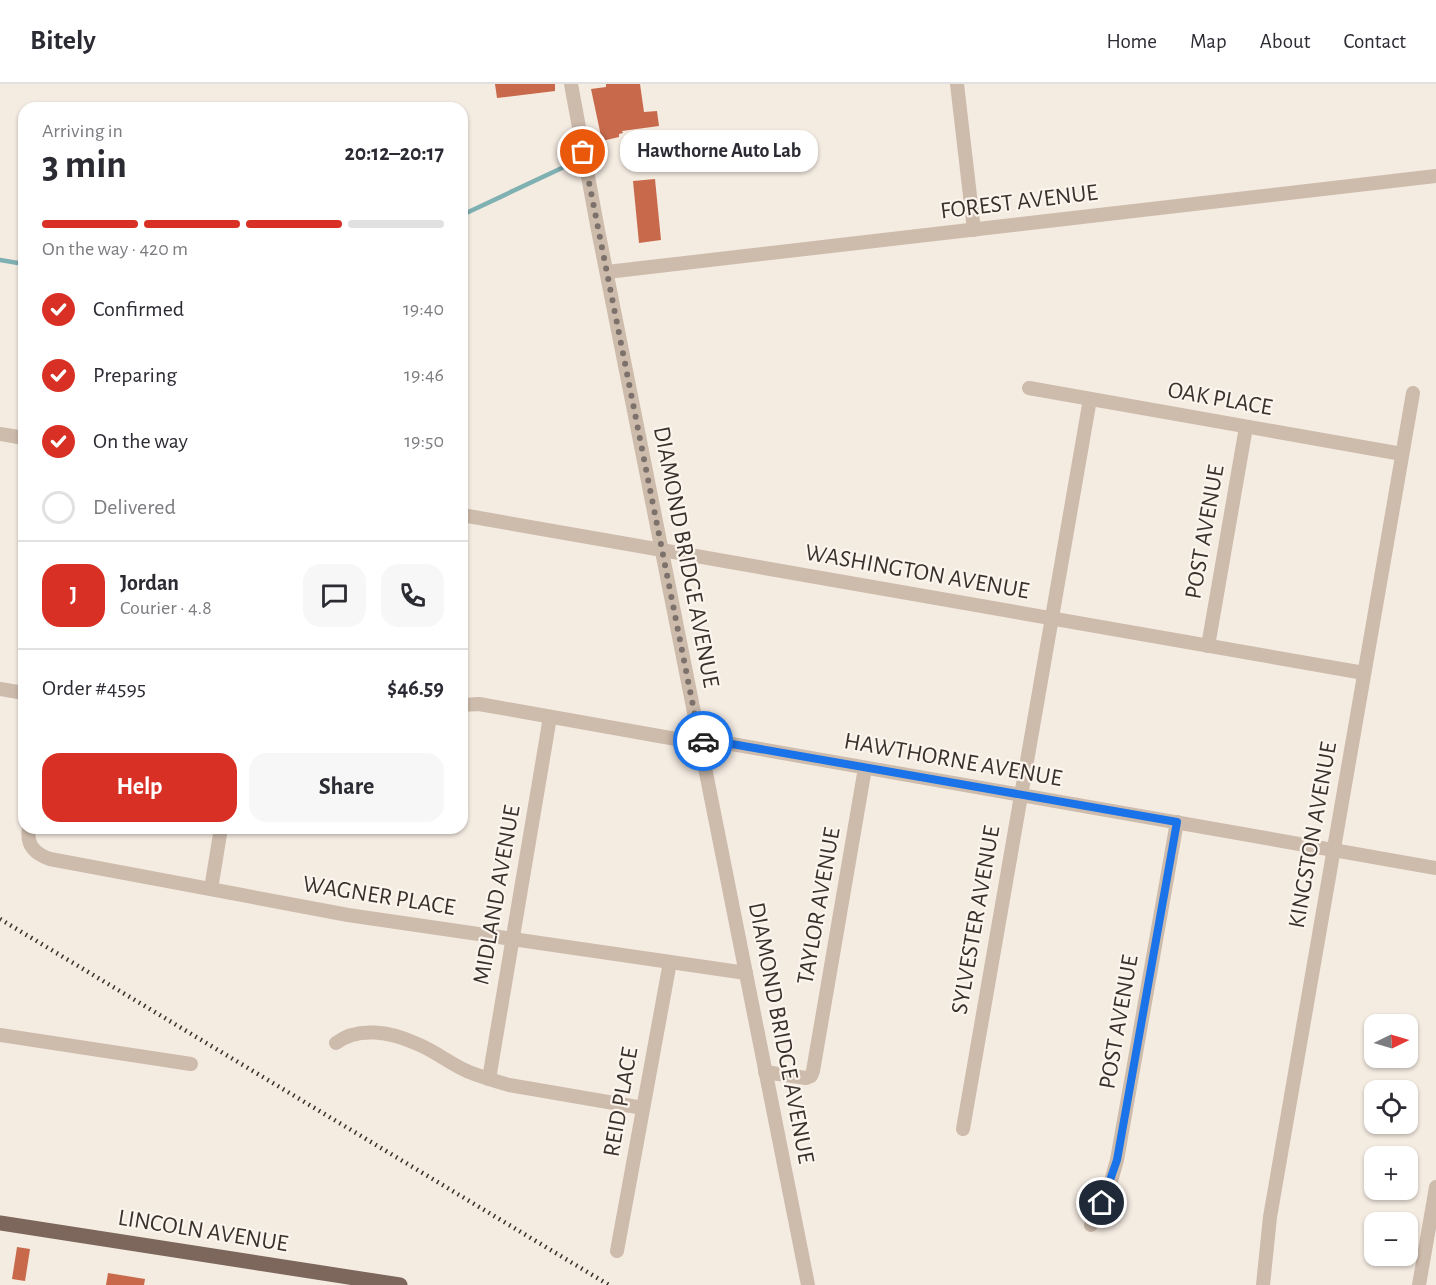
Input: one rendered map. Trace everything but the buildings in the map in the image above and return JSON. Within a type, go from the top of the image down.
[{"type":"main road","name":"LINCOLN AVENUE","points":[[0,1223],[400,1285]]},
{"type":"street","name":"DIAMOND BRIDGE AVENUE","points":[[571,84],[606,272],[808,1285]]},
{"type":"street","points":[[957,84],[974,230]]},
{"type":"street","name":"FOREST AVENUE","points":[[606,272],[1436,176]]},
{"type":"street","name":"OAK PLACE","points":[[1029,388],[1402,454]]},
{"type":"street","name":"KINGSTON AVENUE","points":[[1263,1285],[1270,1216],[1413,393]]},
{"type":"street","name":"SYLVESTER AVENUE","points":[[963,1129],[1090,399]]},
{"type":"street","name":"POST AVENUE","points":[[1208,646],[1246,426]]},
{"type":"street","points":[[0,434],[18,437]]},
{"type":"street","name":"WASHINGTON AVENUE","points":[[468,516],[1364,673]]},
{"type":"street","points":[[0,689],[18,692]]},
{"type":"street","name":"HAWTHORNE AVENUE","points":[[468,705],[479,704],[700,741],[726,743],[1436,868]]},
{"type":"street","name":"MIDLAND AVENUE","points":[[489,1079],[550,717]]},
{"type":"street","name":"TAYLOR AVENUE","points":[[765,1072],[806,1078],[811,1076],[813,1071],[866,768]]},
{"type":"street","name":"POST AVENUE","points":[[1091,1225],[1111,1181],[1117,1160],[1177,822]]},
{"type":"street","name":"WAGNER PLACE","points":[[29,834],[29,843],[33,850],[50,860],[348,915],[746,973]]},
{"type":"street","points":[[211,889],[220,834]]},
{"type":"street","name":"REID PLACE","points":[[617,1251],[670,962]]},
{"type":"street","points":[[336,1043],[344,1036],[354,1033],[366,1032],[398,1037],[417,1043],[468,1072],[508,1085],[643,1108]]},
{"type":"street","points":[[0,1035],[191,1064]]},
{"type":"street","points":[[1419,1285],[1436,1187]]},
{"type":"waterway","points":[[468,212],[564,167]]},
{"type":"waterway","points":[[0,260],[18,263]]},
{"type":"railway","points":[[0,919],[609,1285]]},
{"type":"way so far","points":[[583,152],[700,741],[703,741]]},
{"type":"place","name":"Hawthorne Auto Lab","points":[[583,152]]},
{"type":"route","points":[[703,741],[726,743],[1177,822],[1117,1160],[1102,1203]]}]
